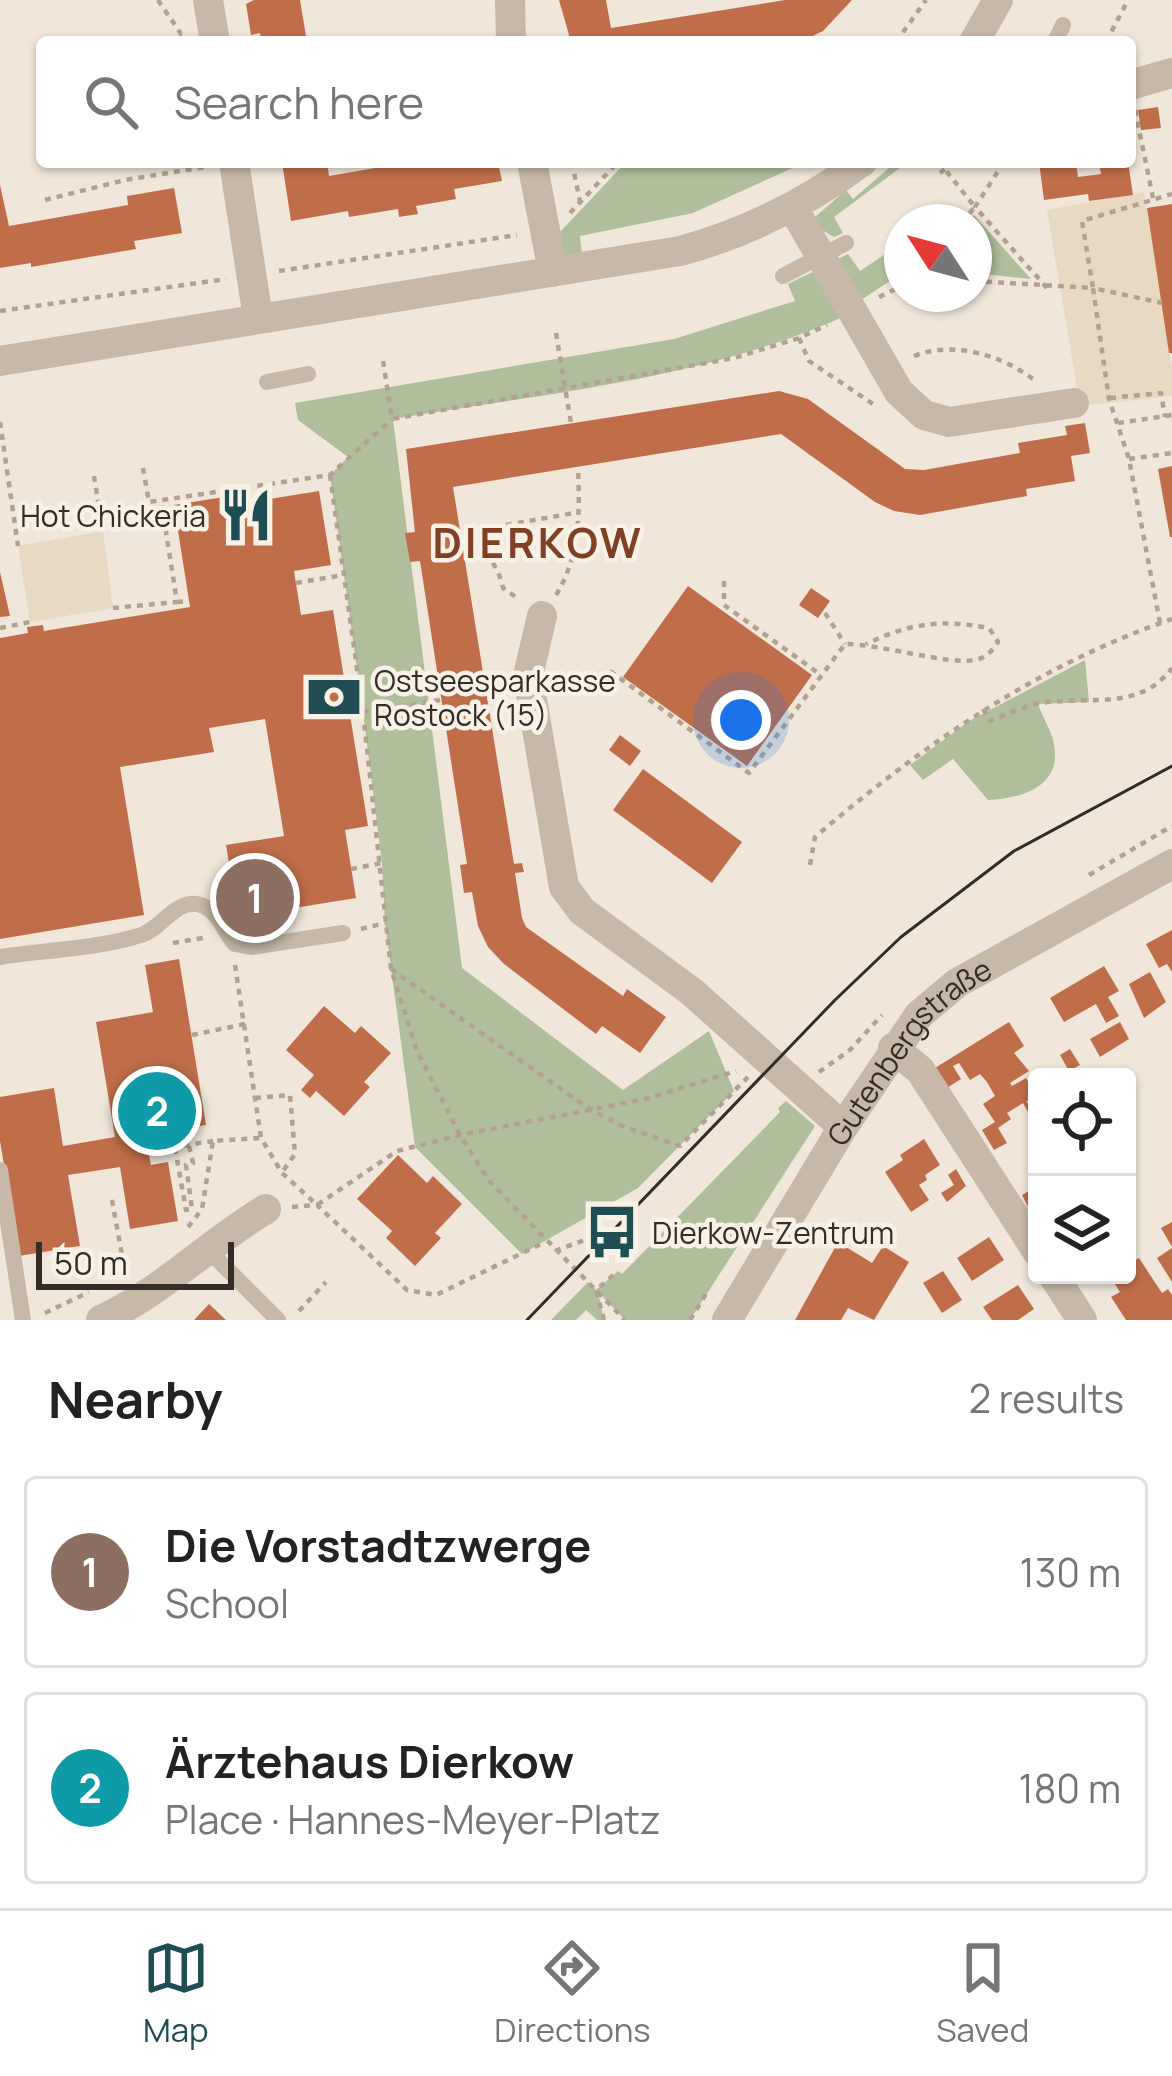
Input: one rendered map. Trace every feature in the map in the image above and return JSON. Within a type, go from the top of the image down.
[{"type":"street","points":[[208,0],[213,36]]},
{"type":"street","points":[[509,0],[511,36]]},
{"type":"street","points":[[986,36],[998,0]]},
{"type":"street","points":[[1136,95],[1172,73]]},
{"type":"street","points":[[235,168],[258,319]]},
{"type":"street","points":[[533,168],[553,272]]},
{"type":"street","points":[[0,361],[702,245],[793,208],[853,168]]},
{"type":"street","points":[[793,208],[834,249],[854,312],[899,392],[924,415],[949,422],[1065,404]]},
{"type":"street","points":[[542,616],[527,676],[564,887],[582,911],[692,992],[843,1127]]},
{"type":"street","name":"Gutenbergstraße","points":[[727,1320],[843,1127],[919,1016],[957,983],[1172,864]]},
{"type":"street","points":[[893,1048],[920,1070],[1028,1237]]},
{"type":"street","points":[[101,1320],[134,1287],[197,1238],[266,1209]]},
{"type":"street","points":[[1058,1284],[1082,1320]]},
{"type":"lane","points":[[784,276],[834,249]]},
{"type":"lane","points":[[267,382],[308,374]]},
{"type":"lane","points":[[0,957],[140,936],[177,910],[196,904],[221,921],[235,944],[251,947],[343,933]]},
{"type":"lane","points":[[0,1170],[26,1320]]},
{"type":"lane","points":[[197,1238],[278,1320]]},
{"type":"path","points":[[158,0],[181,34]]},
{"type":"path","points":[[900,36],[926,0]]},
{"type":"path","points":[[1109,36],[1128,0]]},
{"type":"path","points":[[1136,116],[1153,198]]},
{"type":"path","points":[[45,200],[198,168]]},
{"type":"path","points":[[573,168],[580,202]]},
{"type":"path","points":[[0,311],[545,230],[557,226],[612,168]]},
{"type":"path","points":[[944,168],[973,204]]},
{"type":"path","points":[[977,204],[1000,168]]},
{"type":"path","points":[[1160,623],[1130,459],[1109,398],[1082,221],[1172,194]]},
{"type":"path","points":[[992,226],[1047,288]]},
{"type":"path","points":[[992,283],[1093,288],[1162,303]]},
{"type":"path","points":[[143,468],[149,502],[329,475],[392,418],[734,358],[799,338],[854,312]]},
{"type":"path","points":[[556,333],[571,423]]},
{"type":"path","points":[[799,338],[809,361],[904,425],[924,415]]},
{"type":"path","points":[[856,392],[928,351],[954,349],[1007,362],[1065,404],[1161,393],[1169,416],[1117,423]]},
{"type":"path","points":[[382,361],[392,418]]},
{"type":"path","points":[[0,422],[18,546]]},
{"type":"path","points":[[1130,459],[1172,453]]},
{"type":"path","points":[[467,538],[492,561],[503,588],[542,616],[570,572],[580,512],[578,467]]},
{"type":"path","points":[[329,475],[364,712],[391,969],[417,1051],[488,1181],[621,1319]]},
{"type":"path","points":[[94,476],[103,528],[163,513]]},
{"type":"path","points":[[161,500],[177,602]]},
{"type":"path","points":[[506,525],[580,512]]},
{"type":"path","points":[[296,584],[344,575]]},
{"type":"path","points":[[724,581],[724,605],[821,675]]},
{"type":"path","points":[[113,608],[189,601]]},
{"type":"path","points":[[825,613],[845,644]]},
{"type":"path","points":[[810,865],[814,837],[897,767],[982,709],[1111,640],[1172,619]]},
{"type":"path","points":[[845,644],[972,661],[990,653],[998,642],[989,628],[951,621],[897,630],[866,644]]},
{"type":"path","points":[[0,628],[30,622]]},
{"type":"path","points":[[610,671],[749,773],[845,644]]},
{"type":"path","points":[[982,709],[990,721],[1037,704],[1125,699],[1163,680],[1172,668]]},
{"type":"path","points":[[364,712],[442,700]]},
{"type":"path","points":[[351,869],[382,863]]},
{"type":"path","points":[[235,944],[261,1138],[282,1173],[407,1290],[436,1295],[545,1242]]},
{"type":"path","points":[[391,969],[588,1108],[620,1126],[680,1146],[770,1060]]},
{"type":"path","points":[[192,1035],[244,1024]]},
{"type":"path","points":[[266,1209],[317,1205],[397,1151],[646,1099],[770,1060]]},
{"type":"path","points":[[255,1098],[290,1095],[295,1154],[282,1173]]},
{"type":"path","points":[[148,1151],[261,1138]]},
{"type":"path","points":[[197,1238],[214,1141]]},
{"type":"path","points":[[175,1148],[186,1210],[192,1209],[186,1165],[193,1163],[189,1145]]},
{"type":"path","points":[[112,1200],[134,1287]]},
{"type":"path","points":[[555,1251],[590,1238]]},
{"type":"path","points":[[134,1287],[143,1263]]},
{"type":"path","points":[[596,1290],[618,1271]]},
{"type":"path","points":[[291,1320],[326,1282]]},
{"type":"path","points":[[26,1320],[106,1284]]},
{"type":"path","points":[[596,1290],[604,1320]]},
{"type":"green space","points":[[620,168],[793,168],[693,213],[580,236],[582,254],[563,258],[560,232]]},
{"type":"green space","points":[[889,168],[900,168],[834,217],[843,233],[834,237],[817,227],[814,218],[846,190],[853,199]]},
{"type":"green space","points":[[992,235],[1031,279],[992,275]]},
{"type":"green space","points":[[848,254],[860,271],[884,255],[884,285],[855,304],[832,262]]},
{"type":"green space","points":[[827,265],[854,312],[799,335],[628,381],[393,419],[462,968],[623,1090],[709,1031],[734,1091],[638,1188],[522,1254],[415,1147],[330,475],[348,457],[298,420],[295,403],[674,339],[795,301],[788,284]]},
{"type":"green space","points":[[1085,660],[1089,702],[1038,704],[1055,755],[1053,768],[1038,786],[1015,797],[988,800],[953,759],[923,780],[910,765],[969,721]]},
{"type":"green space","points":[[786,1101],[815,1126],[690,1320],[625,1320],[598,1292],[604,1320],[586,1310],[576,1320],[551,1320],[588,1282],[596,1290],[618,1271],[622,1274]]},
{"type":"shaded area","points":[[1144,192],[1172,368],[1172,396],[1080,406],[1047,210]]},
{"type":"shaded area","points":[[103,531],[113,608],[30,622],[18,546]]},
{"type":"building","points":[[300,0],[306,36],[251,35],[246,4]]},
{"type":"building","points":[[559,0],[606,0],[611,28],[785,0],[852,0],[813,36],[569,36]]},
{"type":"building","points":[[1158,107],[1161,128],[1141,130],[1138,110]]},
{"type":"building","points":[[283,168],[328,168],[329,176],[375,168],[499,168],[502,181],[454,189],[456,199],[416,206],[418,214],[399,217],[398,209],[349,217],[348,211],[291,221]]},
{"type":"building","points":[[1040,168],[1077,168],[1078,177],[1101,174],[1100,168],[1129,168],[1133,195],[1044,200]]},
{"type":"building","points":[[0,185],[9,226],[128,205],[127,196],[174,188],[182,233],[134,241],[136,249],[0,268]]},
{"type":"building","points":[[1172,204],[1172,353],[1169,353],[1147,208]]},
{"type":"building","points":[[779,391],[808,399],[905,469],[924,470],[1020,453],[1018,443],[1067,435],[1065,426],[1085,423],[1090,453],[1071,456],[1075,481],[1026,489],[1027,496],[920,515],[875,502],[781,434],[453,487],[514,864],[522,863],[524,872],[515,873],[522,918],[526,927],[623,996],[627,989],[666,1017],[640,1053],[602,1026],[596,1034],[504,964],[488,947],[478,926],[472,892],[464,893],[460,865],[467,864],[420,561],[410,562],[405,533],[415,532],[406,449]]},
{"type":"building","points":[[1172,466],[1172,537],[1170,537],[1158,469]]},
{"type":"building","points":[[319,491],[331,565],[294,571],[301,615],[333,610],[368,826],[345,830],[356,898],[238,917],[226,845],[284,836],[265,719],[209,728],[214,752],[120,767],[144,915],[0,939],[0,638],[28,633],[27,627],[43,625],[44,631],[190,607],[174,505],[230,496],[232,505]]},
{"type":"building","points":[[0,572],[10,616],[0,617]]},
{"type":"building","points":[[688,586],[812,675],[747,766],[623,677]]},
{"type":"building","points":[[811,588],[830,601],[818,618],[799,605]]},
{"type":"building","points":[[620,735],[641,751],[630,766],[609,750]]},
{"type":"building","points":[[643,769],[742,842],[712,883],[613,810]]},
{"type":"building","points":[[1172,930],[1172,972],[1167,964],[1159,968],[1146,944]]},
{"type":"building","points":[[179,959],[206,1125],[145,1135],[151,1165],[168,1162],[178,1221],[130,1229],[120,1167],[68,1175],[80,1246],[19,1256],[0,1141],[0,1097],[54,1088],[63,1146],[115,1137],[96,1022],[153,1012],[145,965]]},
{"type":"building","points":[[1104,966],[1119,991],[1108,997],[1119,1016],[1106,1023],[1096,1004],[1064,1022],[1050,998]]},
{"type":"building","points":[[1150,972],[1166,1002],[1144,1018],[1129,984]]},
{"type":"building","points":[[324,1006],[355,1033],[361,1026],[391,1053],[364,1082],[370,1087],[344,1116],[316,1091],[310,1098],[301,1090],[314,1075],[286,1050]]},
{"type":"building","points":[[1009,1022],[1024,1046],[1014,1053],[1028,1070],[1010,1083],[1028,1081],[1028,1112],[1023,1103],[1007,1113],[1011,1119],[998,1128],[1007,1143],[994,1150],[982,1130],[995,1122],[983,1104],[995,1096],[980,1074],[970,1080],[959,1063],[953,1066],[961,1079],[947,1088],[935,1068]]},
{"type":"building","points":[[1120,1022],[1129,1039],[1100,1057],[1090,1039]]},
{"type":"building","points":[[1070,1049],[1080,1065],[1067,1068],[1060,1055]]},
{"type":"building","points":[[924,1139],[940,1165],[919,1185],[929,1200],[911,1212],[885,1172]]},
{"type":"building","points":[[398,1155],[427,1183],[433,1176],[462,1204],[435,1233],[441,1238],[415,1266],[386,1238],[392,1231],[357,1199]]},
{"type":"building","points":[[956,1169],[966,1186],[947,1202],[941,1193],[954,1185],[948,1175]]},
{"type":"building","points":[[1172,1222],[1172,1247],[1161,1228]]},
{"type":"building","points":[[989,1237],[1004,1260],[972,1281],[957,1258]]},
{"type":"building","points":[[838,1242],[872,1263],[883,1246],[909,1262],[874,1320],[848,1308],[841,1320],[795,1320]]},
{"type":"building","points":[[1172,1248],[1172,1282],[1157,1258]]},
{"type":"building","points":[[1136,1260],[1162,1293],[1168,1289],[1172,1295],[1172,1320],[1126,1320],[1111,1297],[1120,1292],[1115,1284],[1136,1284]]},
{"type":"building","points":[[943,1271],[962,1300],[942,1313],[923,1283]]},
{"type":"building","points":[[1018,1285],[1034,1309],[1018,1320],[992,1320],[983,1307]]},
{"type":"building","points":[[209,1304],[226,1320],[194,1320]]},
{"type":"tram line","points":[[527,1320],[901,937],[1014,851],[1172,766]]},
{"type":"place","name":"Hot Chickeria","points":[[246,515]]},
{"type":"place","name":"Ostseesparkasse Rostock (15)","points":[[334,697]]},
{"type":"place","name":"Die Vorstadtzwerge","points":[[255,898]]},
{"type":"place","name":"Ärztehaus Dierkow","points":[[157,1111]]},
{"type":"place","name":"Dierkow-Zentrum","points":[[612,1232]]},
{"type":"district","name":"DIERKOW","points":[[538,542]]}]
